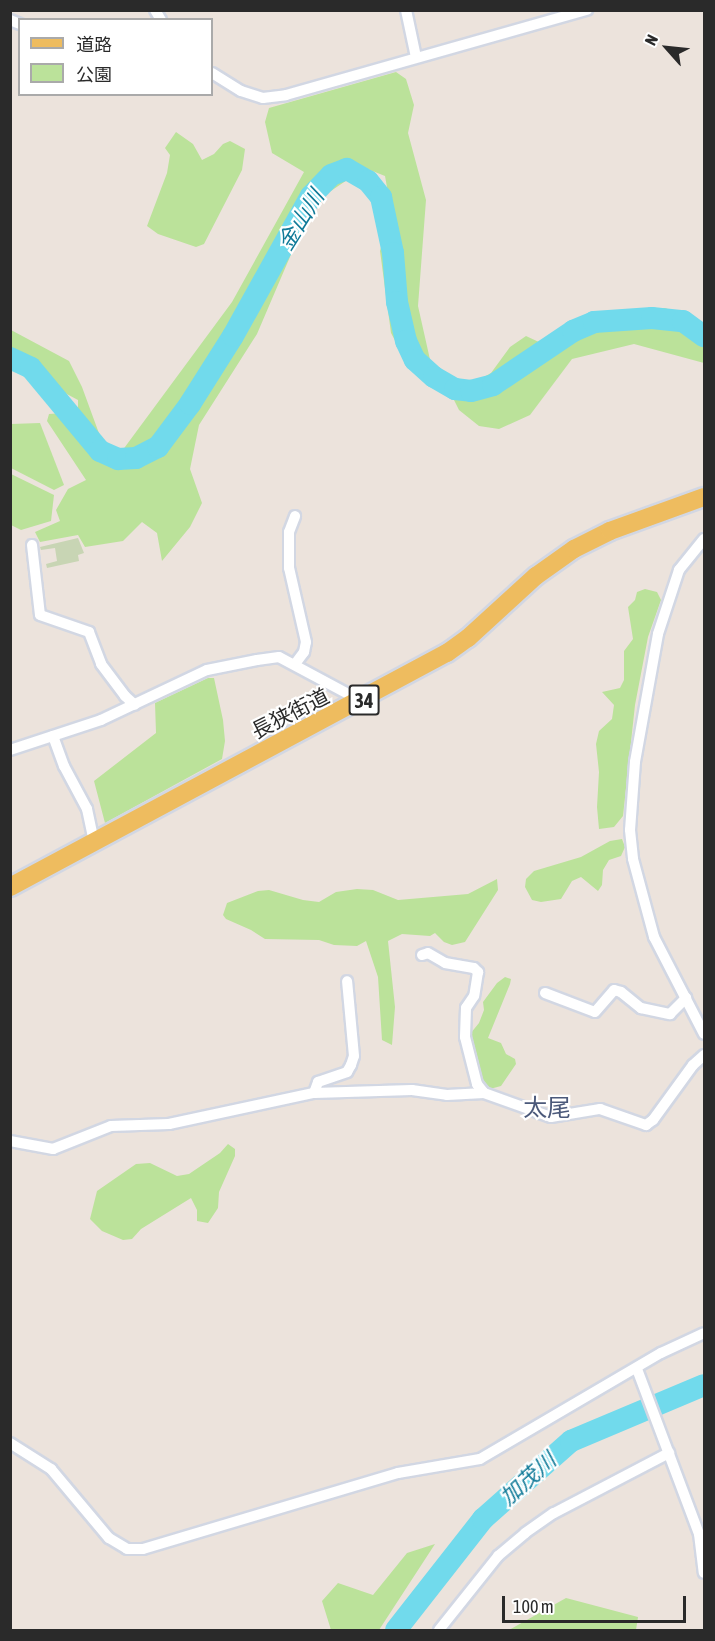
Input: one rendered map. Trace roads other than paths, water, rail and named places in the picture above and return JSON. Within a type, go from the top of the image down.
[{"type":"main road","name":"長狭街道","points":[[10,887],[362,701],[458,646],[536,576],[573,549],[610,531],[705,497]]},
{"type":"street","points":[[406,10],[416,57]]},
{"type":"street","points":[[213,74],[241,92],[263,98],[286,95],[587,10]]},
{"type":"street","points":[[295,664],[304,652],[306,642],[289,568],[289,532],[296,516]]},
{"type":"street","points":[[705,539],[679,570],[658,634],[635,762],[630,830],[633,859],[654,937],[705,1034]]},
{"type":"street","points":[[32,545],[40,615],[89,632],[101,664],[124,696],[135,705]]},
{"type":"street","points":[[10,750],[135,705],[207,670],[279,657],[362,701]]},
{"type":"street","points":[[53,736],[64,766],[87,809],[94,841]]},
{"type":"street","points":[[422,955],[428,953],[445,963],[474,968],[478,972],[474,996],[466,1008],[465,1037],[477,1084],[484,1093]]},
{"type":"street","points":[[314,1093],[318,1082],[347,1072],[354,1056],[347,981]]},
{"type":"street","points":[[545,993],[595,1012],[614,990],[621,992],[640,1008],[670,1014],[686,998]]},
{"type":"street","points":[[10,1141],[53,1149],[111,1126],[169,1124],[314,1093],[412,1090],[447,1095],[484,1093],[550,1117],[600,1109],[646,1125],[653,1120],[693,1065],[705,1054]]},
{"type":"street","points":[[10,1443],[51,1469],[109,1538],[127,1549],[143,1549],[398,1473],[480,1459],[661,1353],[705,1333]]},
{"type":"street","points":[[636,1369],[699,1534],[705,1573]]},
{"type":"street","points":[[439,1630],[498,1556],[525,1533],[554,1513],[669,1453]]},
{"type":"waterway","name":"金山川","points":[[10,358],[31,368],[100,451],[118,459],[136,458],[158,447],[190,404],[233,336],[311,196],[331,175],[347,169],[368,181],[381,197],[393,253],[397,302],[406,341],[415,360],[434,377],[455,389],[471,391],[493,385],[573,331],[594,322],[652,318],[683,321],[704,336]]},
{"type":"waterway","name":"加茂川","points":[[396,1630],[483,1519],[571,1441],[704,1385]]},
{"type":"district","name":"太尾","points":[[547,1108]]}]
